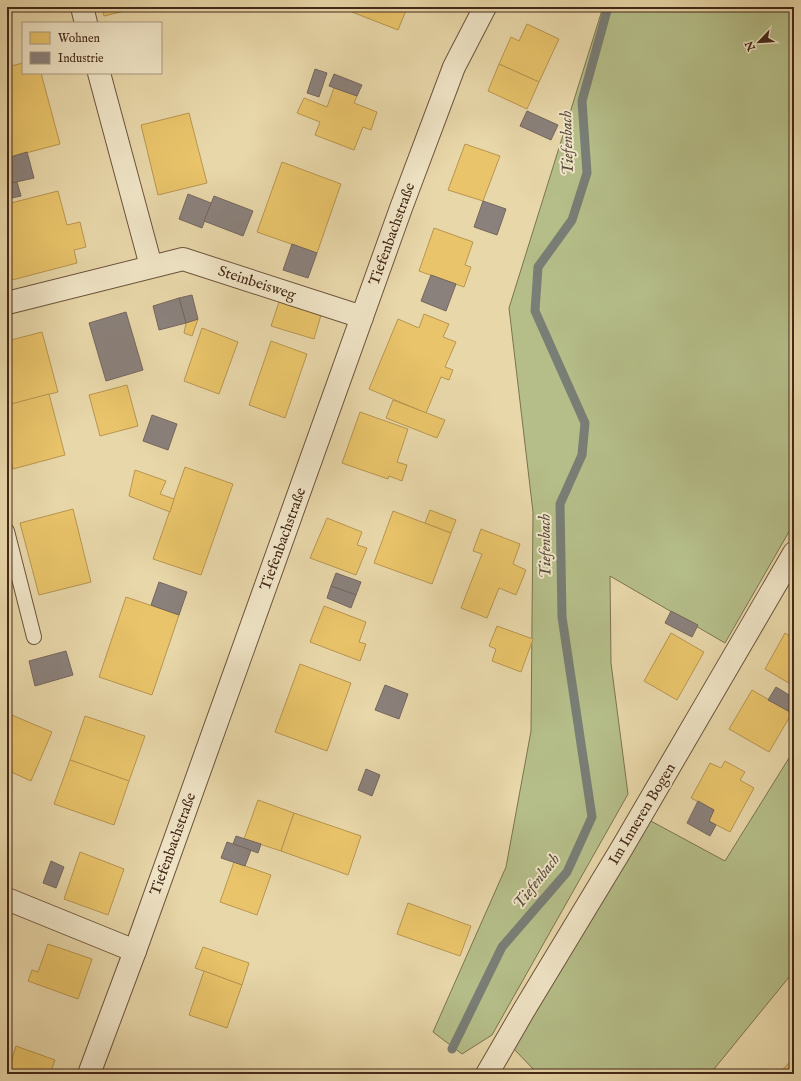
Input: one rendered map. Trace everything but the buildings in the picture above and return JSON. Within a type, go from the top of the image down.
[{"type":"street","points":[[82,7],[86,22]]},
{"type":"street","name":"Tiefenbachstraße","points":[[89,1074],[135,951],[401,208],[454,67],[484,7]]},
{"type":"street","points":[[99,74],[151,266]]},
{"type":"street","name":"Steinbeisweg","points":[[7,303],[183,259],[362,317]]},
{"type":"street","name":"Im Inneren Bogen","points":[[487,1074],[622,848],[794,553]]},
{"type":"street","points":[[7,899],[135,951]]},
{"type":"lane","points":[[7,531],[34,637]]},
{"type":"green space","points":[[603,7],[794,7],[794,523],[725,643],[610,576],[611,663],[628,794],[492,1035],[462,1054],[433,1032],[506,867],[531,731],[533,512],[509,308]]},
{"type":"green space","points":[[794,750],[794,971],[710,1074],[538,1074],[512,1047],[649,820],[725,861]]},
{"type":"waterway","name":"Tiefenbach","points":[[452,1049],[502,947],[567,872],[592,817],[562,617],[560,504],[582,455],[585,423],[535,311],[538,267],[572,220],[587,173],[582,101],[608,7]]}]
